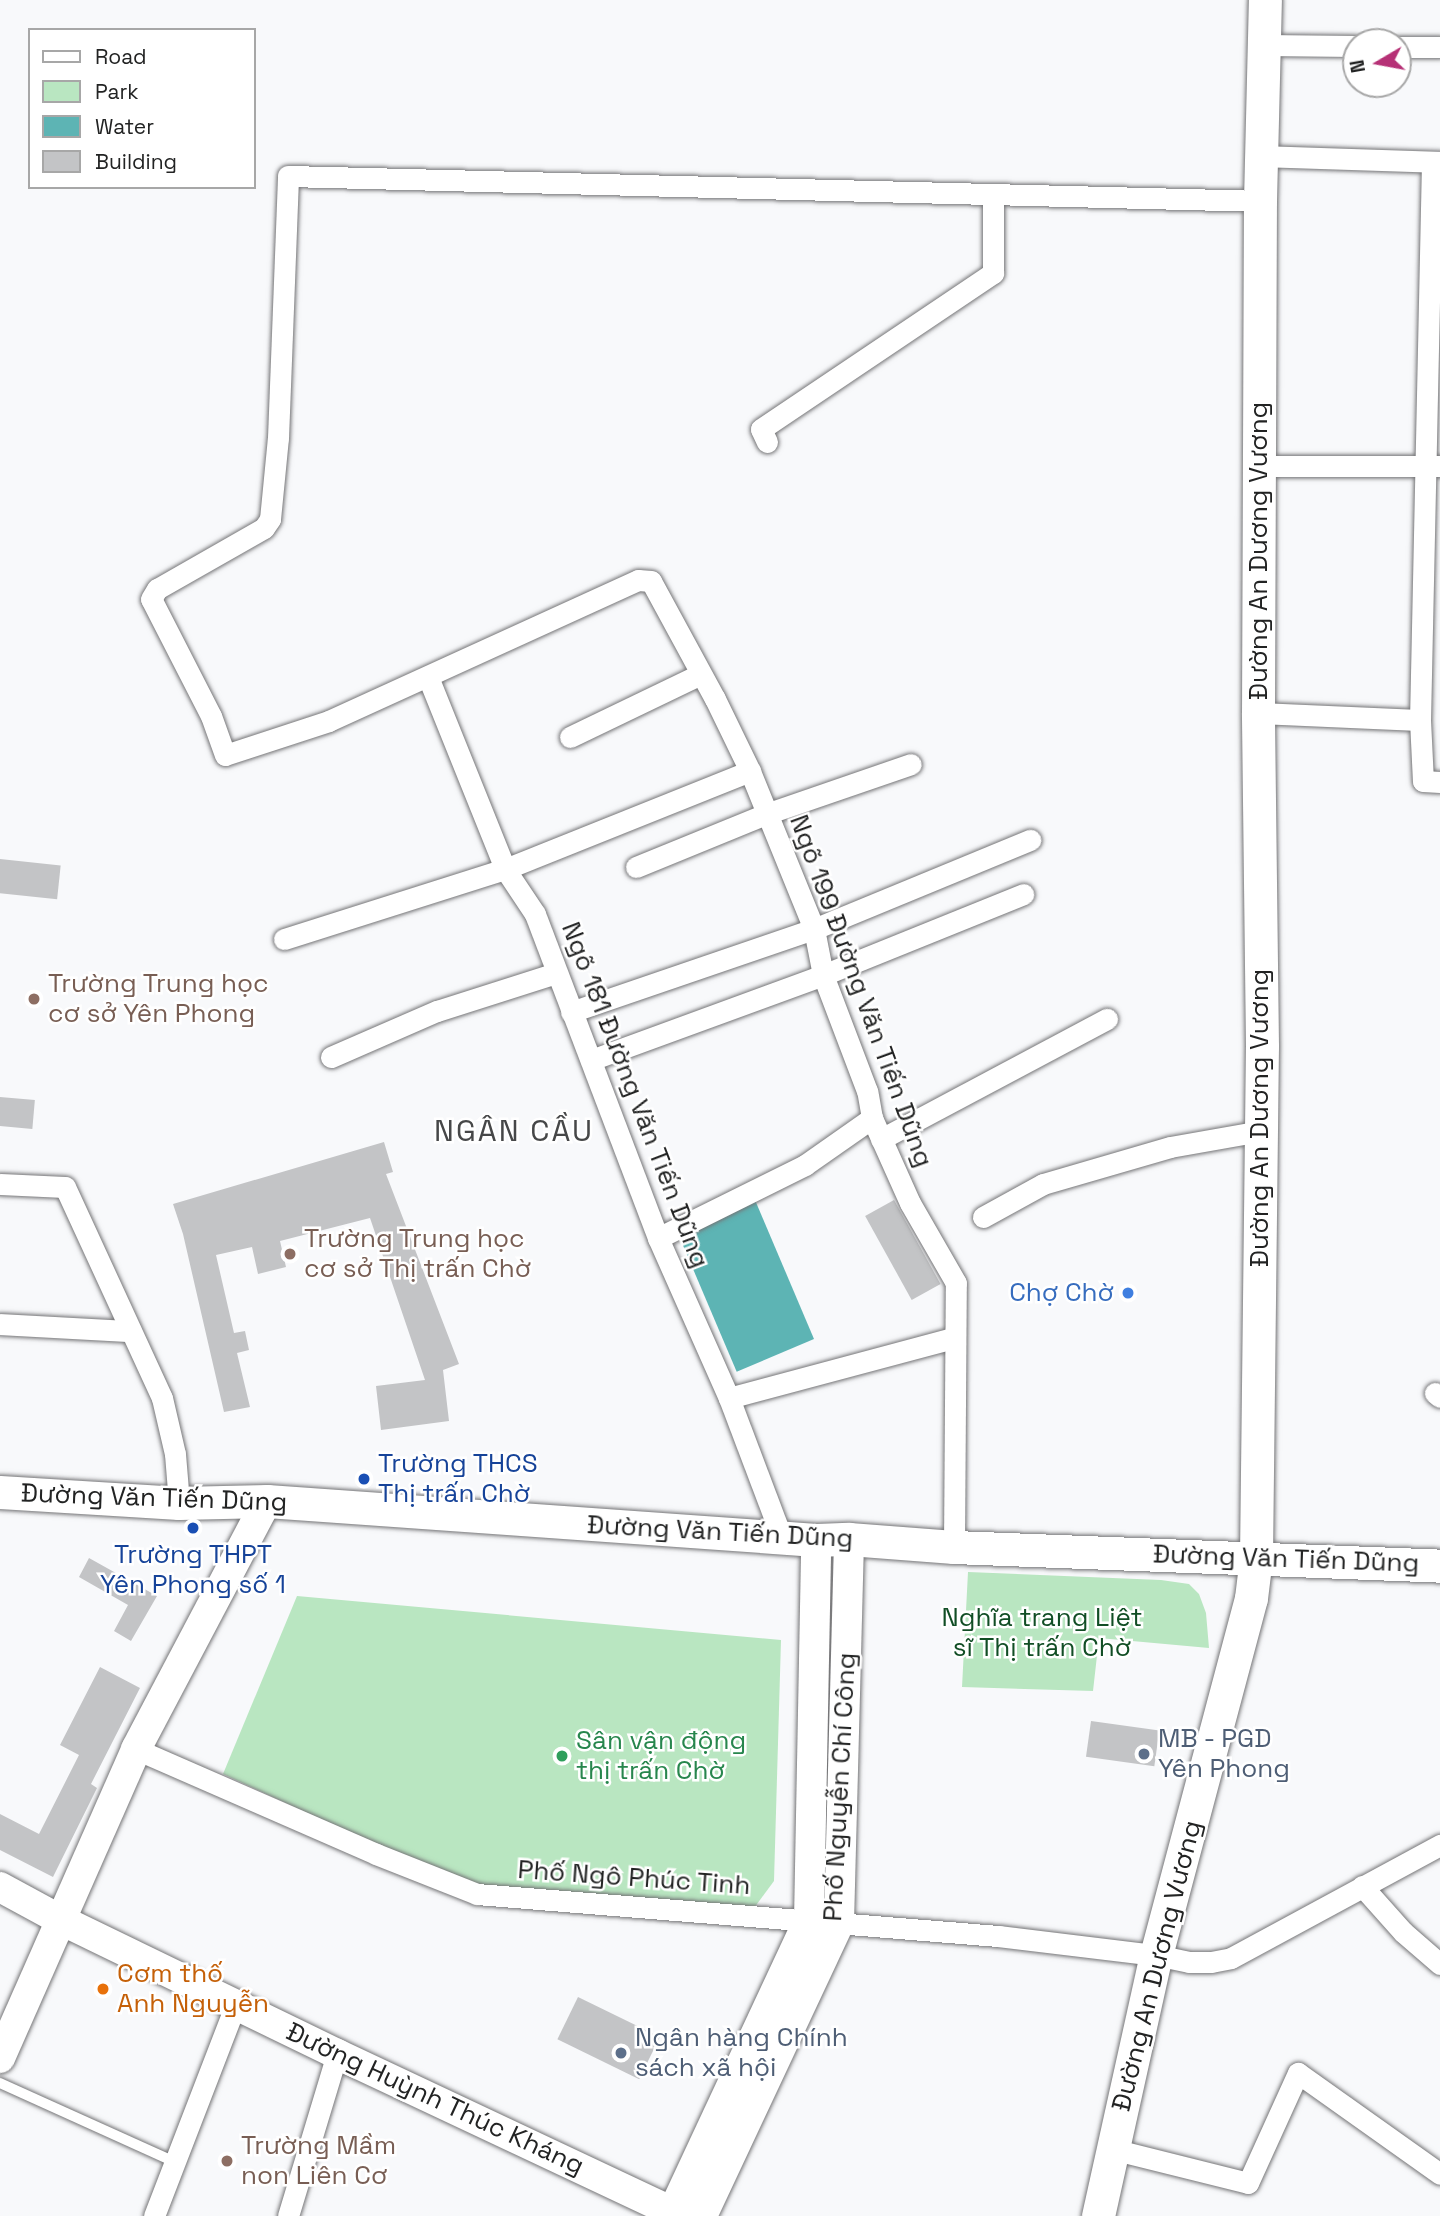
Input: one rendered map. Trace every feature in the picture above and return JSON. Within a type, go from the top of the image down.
[{"type":"main road","name":"Đường An Dương Vương","points":[[1098,2216],[1156,1955],[1251,1598],[1256,1557],[1261,1131],[1258,713],[1260,201],[1265,0]]},
{"type":"main road","name":"Đường Văn Tiến Dũng","points":[[0,1492],[179,1503],[267,1502],[816,1540],[849,1539],[954,1547],[1440,1566]]},
{"type":"street","points":[[1263,45],[1342,46]]},
{"type":"street","points":[[1412,47],[1440,47]]},
{"type":"street","points":[[1262,156],[1436,162],[1434,466],[1420,720],[1423,781],[1440,782]]},
{"type":"street","points":[[428,677],[329,721],[225,755],[211,716],[150,602],[157,589],[264,528],[270,519],[278,438],[288,176],[1260,201]]},
{"type":"street","points":[[767,442],[761,429],[993,273],[993,194]]},
{"type":"street","points":[[1260,466],[1434,466]]},
{"type":"street","name":"Ngõ 199 Đường Văn Tiến Dũng","points":[[428,677],[638,580],[651,581],[750,771],[814,929],[823,975],[867,1091],[872,1118],[910,1203],[956,1283],[953,1338],[957,1488],[954,1547]]},
{"type":"street","points":[[570,737],[701,674]]},
{"type":"street","name":"Ngõ 181 Đường Văn Tiến Dũng","points":[[428,677],[505,869],[535,914],[658,1238],[729,1398],[782,1538]]},
{"type":"street","points":[[1258,713],[1420,720]]},
{"type":"street","points":[[636,867],[766,814],[911,764]]},
{"type":"street","points":[[284,939],[505,869],[750,771]]},
{"type":"street","points":[[571,1012],[814,929],[1030,839]]},
{"type":"street","points":[[591,1060],[823,975],[1023,894]]},
{"type":"street","points":[[331,1057],[437,1011],[556,973]]},
{"type":"street","points":[[881,1139],[1107,1019]]},
{"type":"street","points":[[658,1238],[805,1165],[872,1118]]},
{"type":"street","points":[[983,1217],[1043,1184],[1170,1147],[1261,1131]]},
{"type":"street","points":[[0,1184],[65,1187],[162,1398],[175,1454],[179,1503]]},
{"type":"street","points":[[0,1324],[131,1331]]},
{"type":"street","points":[[729,1398],[953,1338]]},
{"type":"street","points":[[0,2059],[136,1748],[267,1502]]},
{"type":"street","name":"Phố Nguyễn Chí Công","points":[[702,2216],[839,1923],[849,1539]]},
{"type":"street","name":"Phố Nguyễn Chí Công","points":[[678,2214],[809,1920],[816,1540]]},
{"type":"street","name":"Phố Ngô Phúc Tinh","points":[[136,1748],[376,1854],[477,1894],[998,1936],[1156,1955],[1189,1962],[1231,1958],[1440,1844]]},
{"type":"street","points":[[1362,1886],[1403,1932],[1440,1964]]},
{"type":"street","name":"Đường Huỳnh Thúc Kháng","points":[[0,1887],[59,1919],[337,2054],[678,2214]]},
{"type":"street","points":[[154,2216],[236,2004]]},
{"type":"street","points":[[288,2216],[337,2054]]},
{"type":"street","points":[[1112,2149],[1248,2183],[1298,2073],[1440,2174]]},
{"type":"lane","points":[[0,2083],[175,2162]]},
{"type":"green space","name":"Nghĩa trang Liệt sĩ Thị trấn Chờ","points":[[968,1572],[1161,1580],[1189,1584],[1199,1594],[1206,1613],[1209,1648],[1099,1638],[1093,1691],[962,1687]]},
{"type":"green space","points":[[297,1596],[781,1640],[774,1881],[754,1908],[475,1885],[400,1856],[223,1774]]},
{"type":"water","points":[[755,1200],[814,1339],[737,1372],[678,1233]]},
{"type":"building","points":[[0,859],[61,865],[57,899],[0,893]]},
{"type":"building","points":[[0,1097],[35,1100],[32,1129],[0,1126]]},
{"type":"building","points":[[384,1142],[393,1172],[386,1174],[459,1364],[443,1370],[449,1421],[381,1430],[376,1386],[425,1380],[370,1218],[280,1241],[286,1267],[258,1274],[252,1247],[216,1255],[234,1333],[245,1331],[249,1350],[237,1353],[250,1407],[224,1412],[183,1234],[173,1204]]},
{"type":"building","points":[[894,1200],[941,1284],[912,1300],[865,1216]]},
{"type":"building","points":[[89,1558],[157,1596],[131,1641],[114,1631],[128,1605],[79,1577]]},
{"type":"building","points":[[100,1667],[140,1688],[91,1784],[97,1788],[53,1877],[0,1850],[0,1814],[39,1834],[79,1755],[60,1745]]},
{"type":"building","points":[[1091,1721],[1159,1731],[1154,1766],[1086,1757]]},
{"type":"building","points":[[578,1997],[660,2037],[639,2079],[557,2039]]},
{"type":"place","name":"Trường Trung học cơ sở Yên Phong","points":[[34,999]]},
{"type":"place","name":"Trường Trung học cơ sở Thị trấn Chờ","points":[[290,1254]]},
{"type":"place","name":"Chợ Chờ","points":[[1128,1293]]},
{"type":"place","name":"Trường THCS Thị trấn Chờ","points":[[364,1479]]},
{"type":"place","name":"Trường THPT Yên Phong số 1","points":[[193,1528]]},
{"type":"place","name":"MB - PGD Yên Phong","points":[[1144,1754]]},
{"type":"place","name":"Sân vận động thị trấn Chờ","points":[[562,1756]]},
{"type":"place","name":"Cơm thố Anh Nguyễn","points":[[103,1989]]},
{"type":"place","name":"Ngân hàng Chính sách xã hội","points":[[621,2053]]},
{"type":"place","name":"Trường Mầm non Liên Cơ","points":[[227,2161]]},
{"type":"district","name":"NGÂN CẦU","points":[[514,1131]]}]
